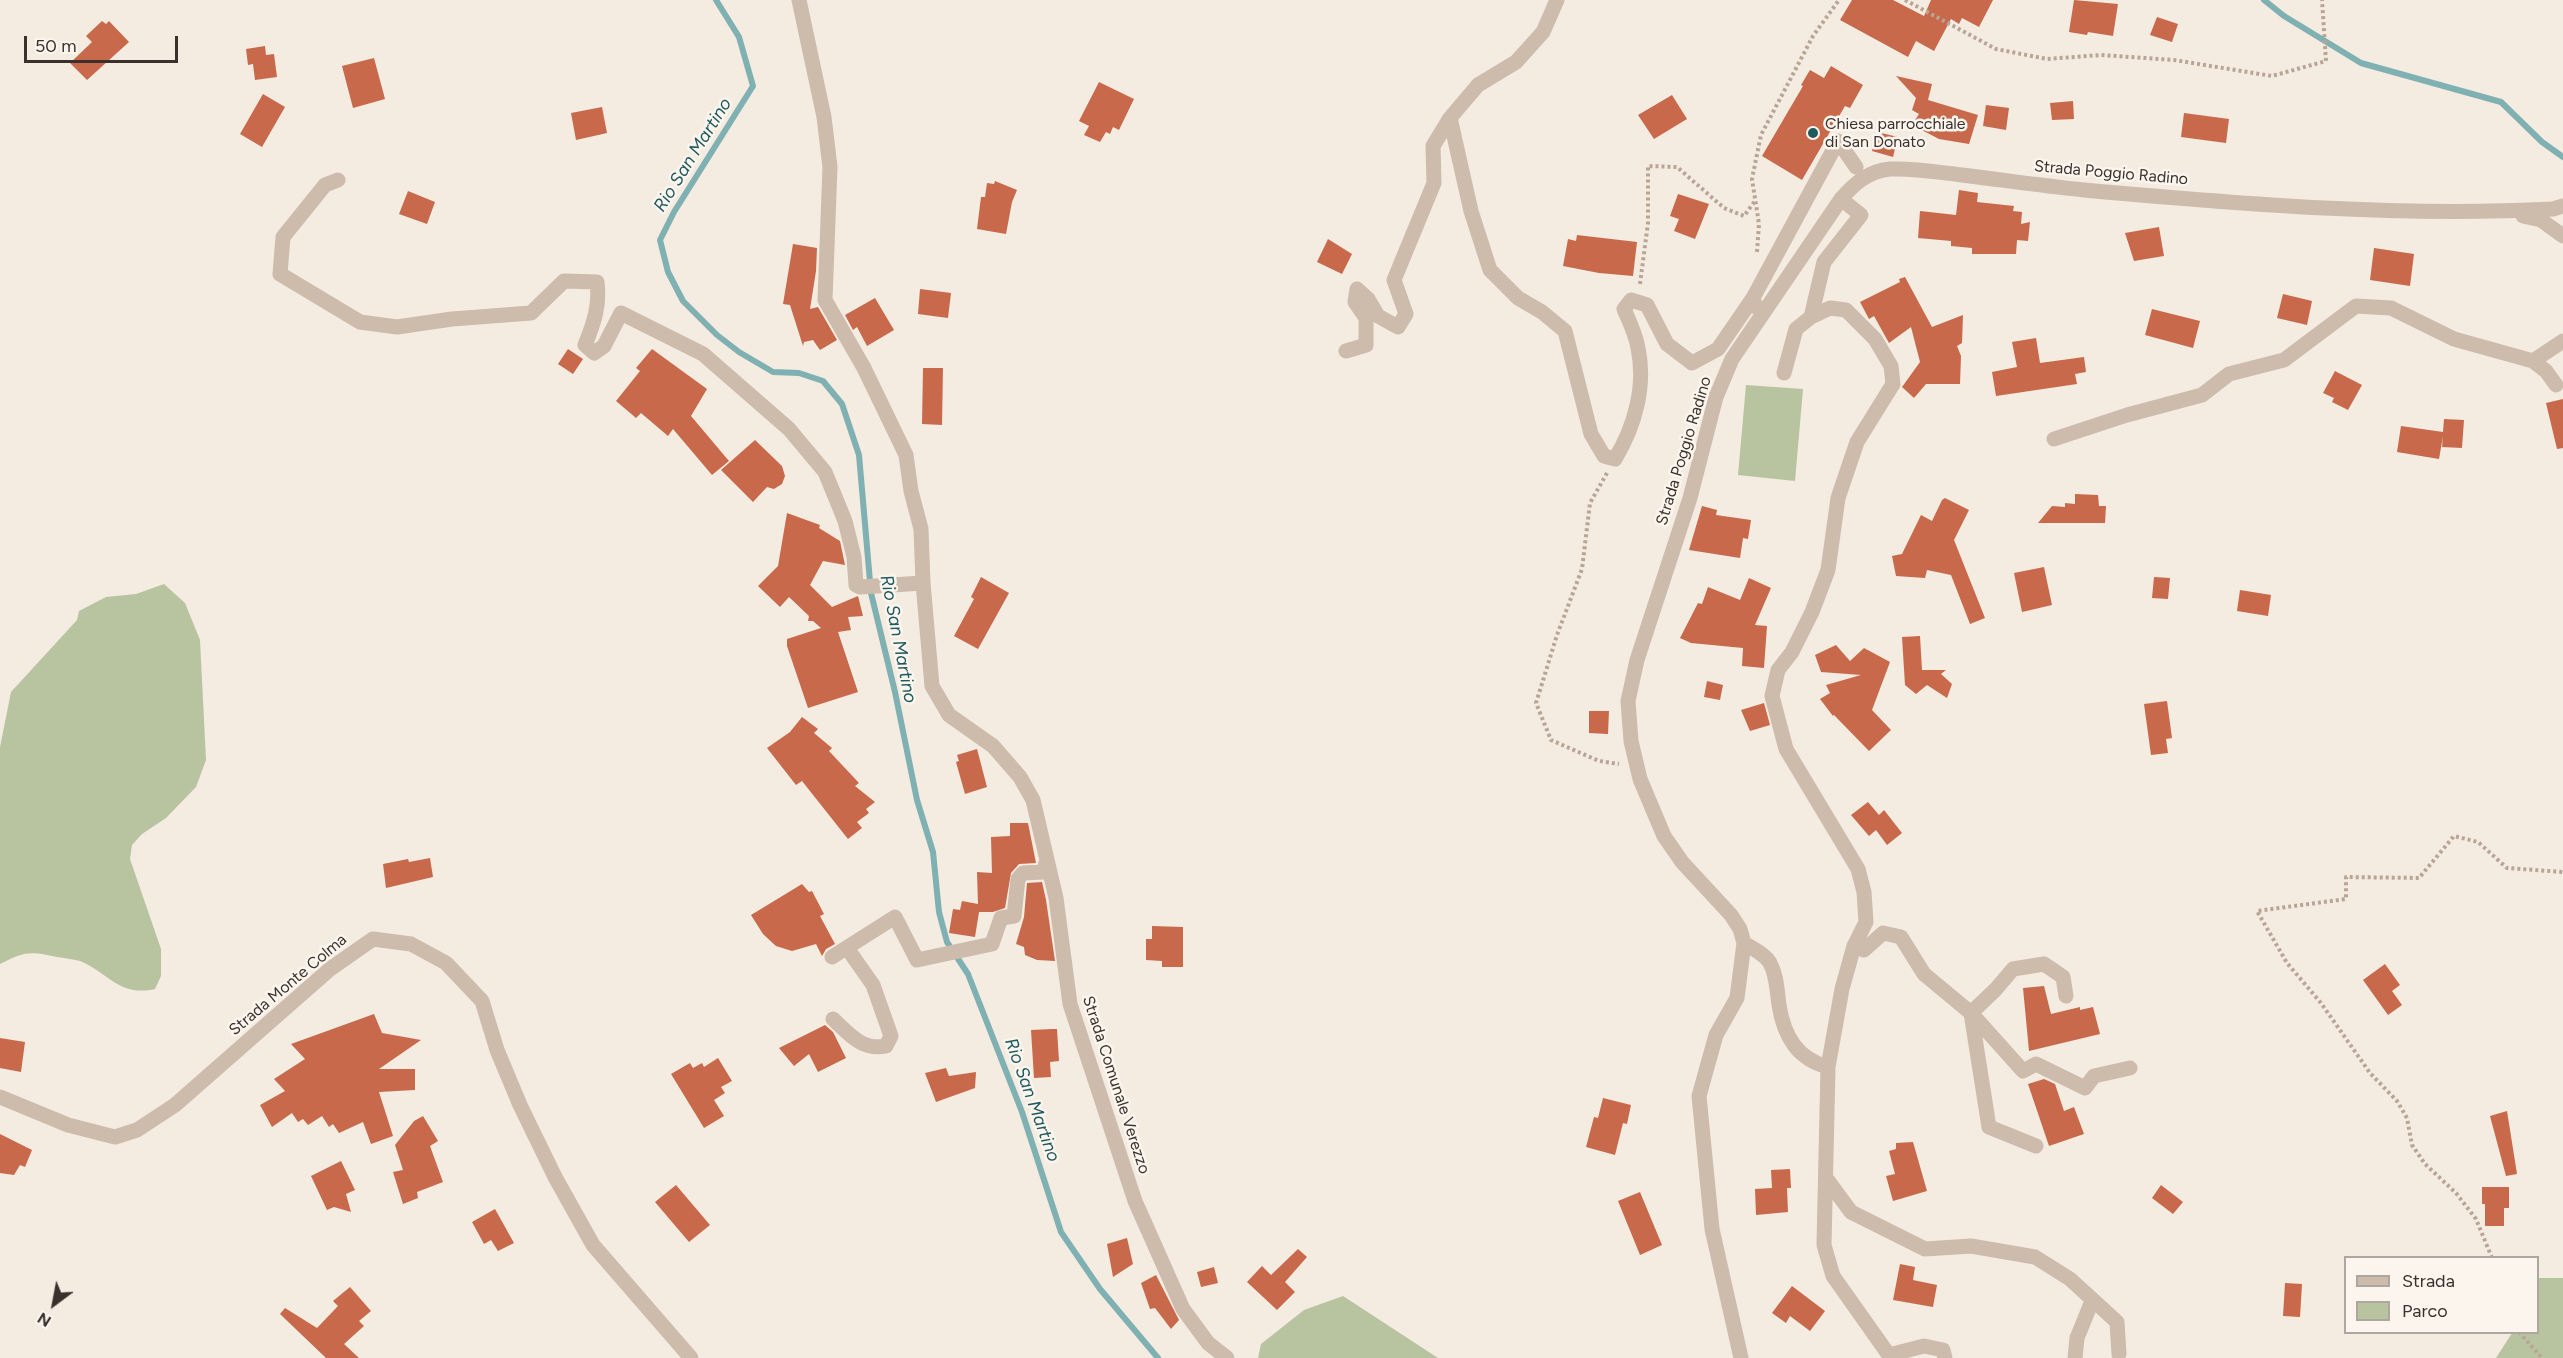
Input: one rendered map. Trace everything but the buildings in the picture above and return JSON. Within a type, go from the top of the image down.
[{"type":"street","name":"Strada Comunale Verezzo","points":[[799,0],[824,117],[830,167],[825,300],[859,360],[906,455],[910,491],[921,529],[932,686],[949,715],[993,746],[1020,777],[1034,800],[1056,898],[1070,1004],[1135,1201],[1183,1309],[1208,1343],[1227,1358]]},
{"type":"street","points":[[1346,351],[1366,345],[1366,318],[1355,302],[1357,289],[1368,299],[1378,316],[1398,327],[1406,314],[1394,280],[1434,183],[1433,146],[1450,118],[1478,85],[1516,62],[1543,32],[1557,0]]},
{"type":"street","points":[[1450,118],[1471,211],[1490,270],[1518,298],[1565,332],[1590,434],[1604,456],[1615,459],[1626,442],[1640,398],[1638,348],[1624,309],[1631,300],[1647,305],[1667,344],[1692,363],[1718,350],[1753,298],[1838,141],[1856,167]]},
{"type":"street","name":"Strada Poggio Radino","points":[[1744,943],[1740,929],[1731,915],[1682,862],[1664,836],[1637,767],[1631,741],[1628,700],[1637,660],[1690,498],[1716,397],[1732,359],[1764,316],[1841,199],[1856,182],[1875,172],[1889,169],[1929,171],[2173,198],[2391,210],[2502,212],[2553,209],[2563,206]]},
{"type":"street","points":[[338,180],[325,185],[283,237],[280,274],[360,322],[397,327],[452,319],[531,313],[564,281],[597,282],[599,298],[595,321],[585,345],[594,353],[604,346],[621,313],[703,354],[789,429],[825,472],[845,521],[854,556],[856,585],[860,587],[923,583]]},
{"type":"street","points":[[1810,317],[1824,262],[1861,215],[1841,199]]},
{"type":"street","points":[[2502,212],[2541,220],[2563,236]]},
{"type":"street","points":[[1753,298],[1757,309],[1764,316]]},
{"type":"street","points":[[2054,439],[2127,415],[2202,395],[2229,374],[2284,360],[2356,306],[2391,308],[2454,339],[2533,361],[2546,371],[2556,385]]},
{"type":"street","points":[[1784,373],[1796,329],[1810,317],[1830,308],[1846,310],[1875,339],[1891,366],[1893,384],[1857,442],[1838,498],[1828,570],[1802,632],[1792,652],[1778,670],[1772,696],[1786,749],[1858,869],[1864,892],[1866,922],[1854,946],[1842,989],[1828,1067],[1824,1245],[1833,1276],[1890,1356],[1923,1346],[1943,1350],[1945,1358]]},
{"type":"street","points":[[2533,361],[2563,341]]},
{"type":"street","points":[[832,957],[895,917],[917,960],[992,944],[1001,918],[1014,916],[1017,879],[1023,873],[1043,872],[1047,860]]},
{"type":"street","points":[[1854,946],[1864,950],[1883,933],[1901,937],[1924,974],[1971,1013],[2023,1071],[2036,1064],[2085,1088],[2094,1076],[2130,1068]]},
{"type":"street","name":"Strada Monte Colma","points":[[0,1097],[68,1125],[115,1137],[137,1130],[175,1105],[330,969],[373,939],[411,944],[446,963],[482,1001],[497,1050],[520,1105],[555,1178],[593,1245],[691,1358]]},
{"type":"street","points":[[1741,1358],[1712,1229],[1699,1096],[1716,1035],[1737,998],[1744,943],[1770,961],[1777,981],[1780,1008],[1786,1030],[1798,1051],[1812,1063],[1828,1067]]},
{"type":"street","points":[[832,1020],[861,1044],[874,1048],[886,1046],[891,1036],[873,985],[847,948]]},
{"type":"street","points":[[1971,1013],[2013,969],[2043,964],[2063,977],[2066,996]]},
{"type":"street","points":[[1971,1013],[1989,1127],[2036,1146]]},
{"type":"street","points":[[1826,1178],[1851,1212],[1925,1249],[1971,1246],[2035,1257],[2070,1279],[2117,1322],[2119,1354]]},
{"type":"street","points":[[2075,1358],[2077,1338],[2092,1301]]},
{"type":"path","points":[[1756,255],[1759,224],[1752,178],[1761,135],[1813,36],[1839,0]]},
{"type":"path","points":[[1905,0],[1996,49],[2047,59],[2101,55],[2174,60],[2272,76],[2326,61],[2322,0]]},
{"type":"path","points":[[1637,302],[1648,223],[1648,166],[1677,167],[1724,208],[1744,216],[1755,201]]},
{"type":"path","points":[[1615,459],[1590,503],[1582,569],[1557,635],[1536,703],[1551,740],[1599,762],[1637,767]]},
{"type":"path","points":[[2492,1256],[2476,1219],[2456,1193],[2425,1164],[2412,1145],[2407,1118],[2397,1101],[2370,1073],[2321,1004],[2288,963],[2257,911],[2346,899],[2346,877],[2418,878],[2454,836],[2478,842],[2506,868],[2563,872]]},
{"type":"path","points":[[2521,1334],[2542,1358]]},
{"type":"green space","points":[[1746,385],[1803,389],[1795,481],[1738,475]]},
{"type":"green space","points":[[164,584],[185,603],[200,640],[206,760],[196,787],[166,818],[142,834],[132,845],[130,859],[161,949],[161,976],[155,989],[143,991],[123,987],[90,966],[71,959],[28,953],[0,964],[0,747],[11,692],[77,620],[79,611],[106,597],[136,594]]},
{"type":"green space","points":[[2539,1278],[2563,1278],[2563,1358],[2496,1358],[2511,1334],[2539,1334]]},
{"type":"green space","points":[[1343,1296],[1438,1358],[1258,1358],[1261,1344],[1304,1310]]},
{"type":"waterway","name":"Rio San Martino","points":[[716,0],[739,37],[753,86],[674,212],[660,240],[668,272],[683,301],[717,335],[739,352],[773,372],[799,373],[823,381],[842,404],[859,455],[871,593],[895,692],[917,800],[933,852],[939,912],[947,942],[968,974],[1022,1112],[1061,1232],[1100,1289],[1158,1358]]},
{"type":"waterway","points":[[2264,0],[2284,16],[2361,63],[2501,102],[2542,142],[2563,157]]},
{"type":"place","name":"Chiesa parrocchiale di San Donato","points":[[1813,133]]}]
